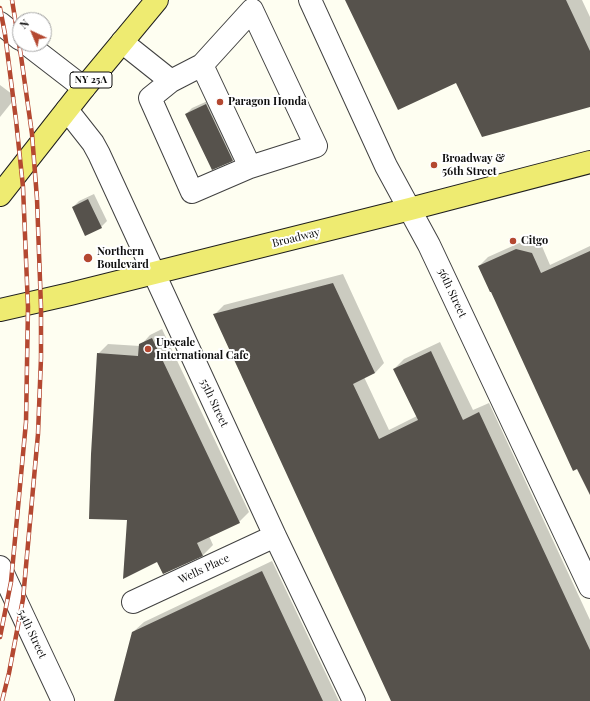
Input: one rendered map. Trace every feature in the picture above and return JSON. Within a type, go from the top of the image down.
[{"type":"main road","name":"NY 25A","points":[[0,195],[84,88],[157,0]]},
{"type":"main road","name":"Broadway","points":[[0,310],[155,273],[590,162]]},
{"type":"street","name":"56th Street","points":[[310,0],[385,163],[433,252],[590,587]]},
{"type":"street","points":[[252,10],[316,146],[250,167],[192,192],[150,98],[171,81],[202,65],[252,10]]},
{"type":"street","points":[[0,23],[12,33]]},
{"type":"street","points":[[122,42],[171,81]]},
{"type":"street","points":[[37,52],[84,88]]},
{"type":"street","points":[[202,65],[250,167]]},
{"type":"street","name":"55th Street","points":[[67,110],[93,143],[155,273],[275,536],[354,701]]},
{"type":"street","name":"Wells Place","points":[[133,602],[275,536]]},
{"type":"street","name":"54th Street","points":[[0,567],[63,701]]},
{"type":"building","points":[[345,0],[566,0],[590,51],[590,107],[482,137],[456,83],[398,110]]},
{"type":"building","points":[[206,104],[233,161],[212,170],[185,114]]},
{"type":"building","points":[[88,199],[102,228],[85,236],[72,207]]},
{"type":"building","points":[[516,249],[532,253],[541,273],[590,251],[590,495],[577,469],[573,471],[478,266]]},
{"type":"building","points":[[333,283],[375,373],[353,384],[379,439],[418,420],[393,369],[431,351],[463,420],[479,412],[590,650],[590,701],[391,701],[213,314]]},
{"type":"building","points":[[152,338],[240,523],[197,543],[203,556],[163,574],[157,562],[123,579],[127,520],[89,519],[97,353],[138,356],[139,344]]},
{"type":"building","points":[[262,571],[323,701],[114,701],[132,632]]},
{"type":"railway","points":[[2,701],[9,673],[23,599],[38,434],[41,358],[41,307],[37,199],[32,134],[12,0]]},
{"type":"railway","points":[[0,8],[5,34],[23,187],[28,307],[26,422],[11,582],[0,637]]},
{"type":"place","name":"Paragon Honda","points":[[220,102]]},
{"type":"place","name":"Broadway & 56th Street","points":[[434,165]]},
{"type":"place","name":"Citgo","points":[[513,241]]},
{"type":"place","name":"Northern Boulevard","points":[[88,258]]},
{"type":"place","name":"Upscale International Cafe","points":[[148,349]]}]
